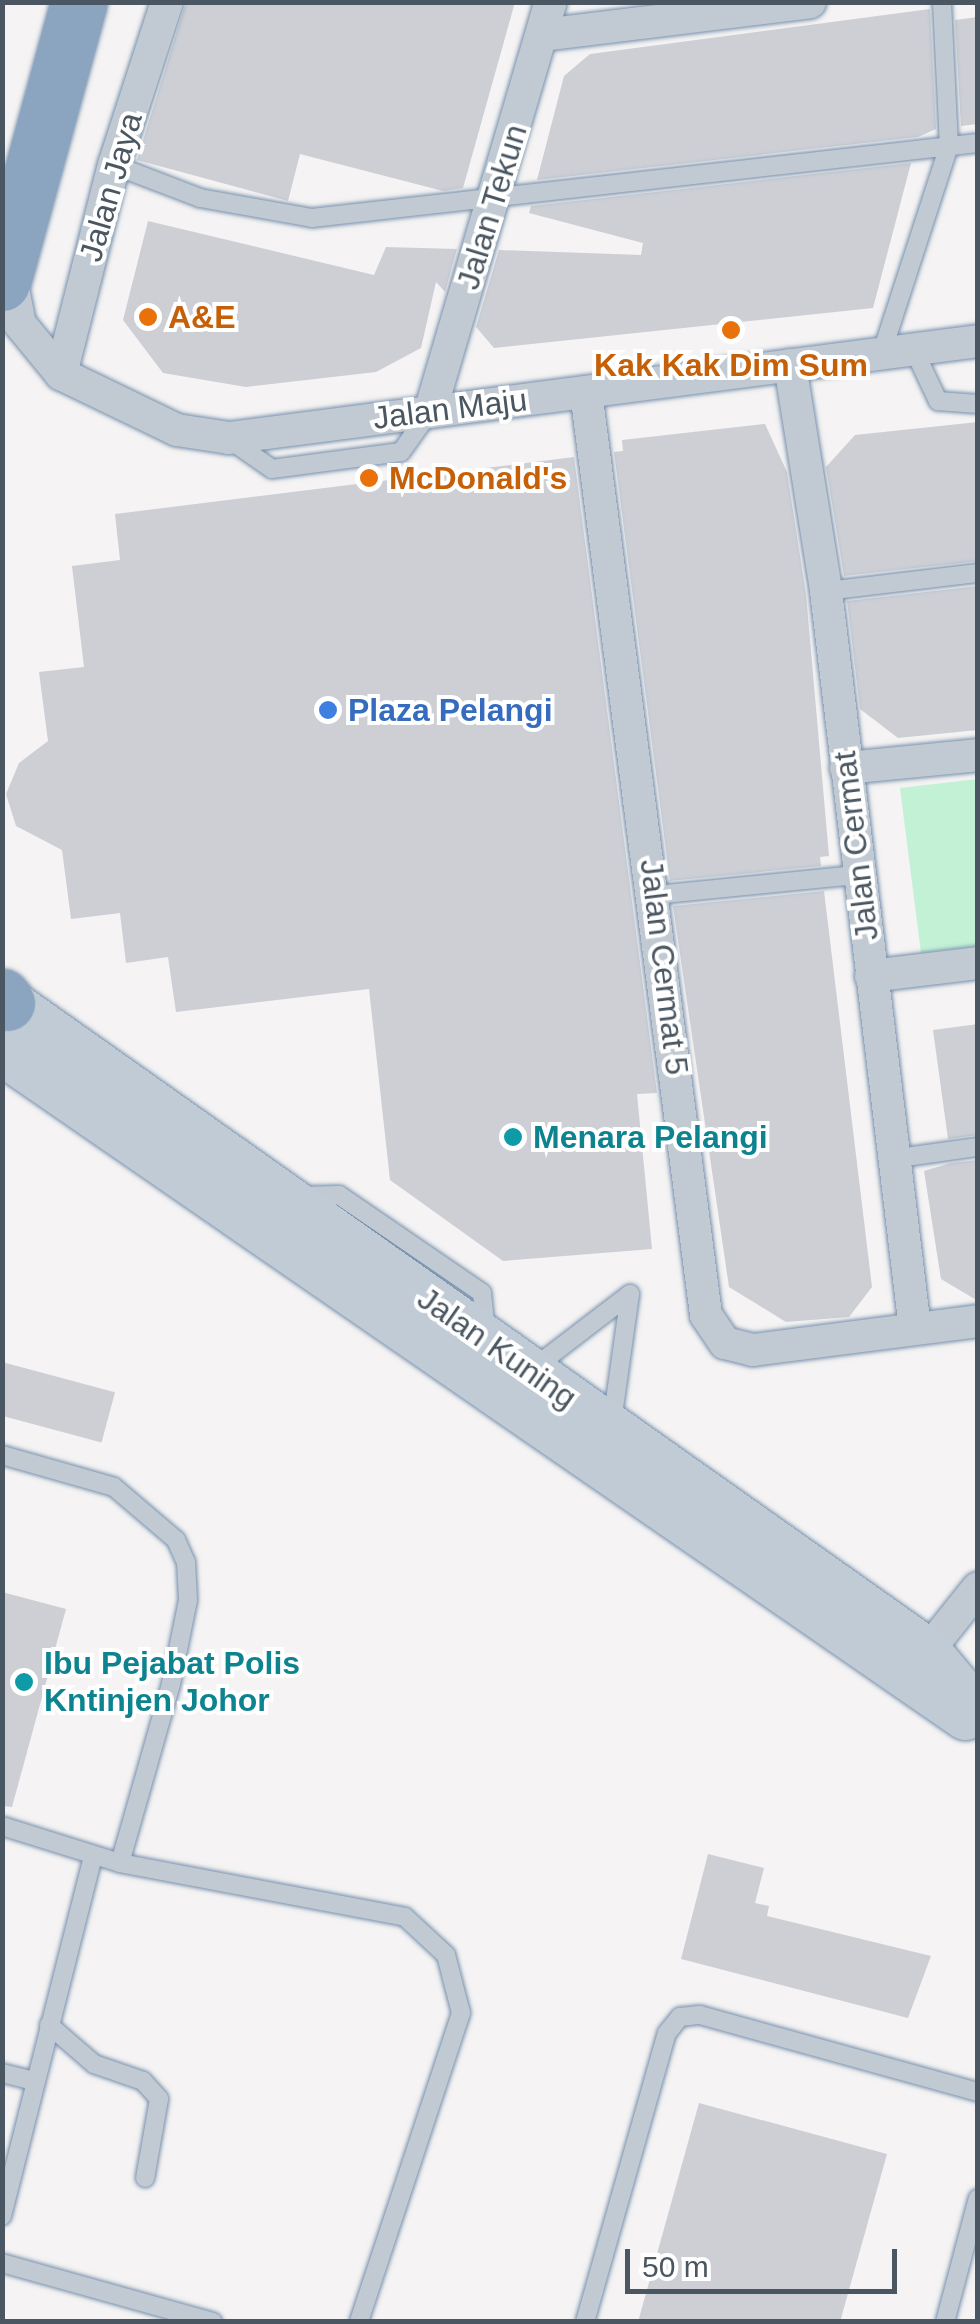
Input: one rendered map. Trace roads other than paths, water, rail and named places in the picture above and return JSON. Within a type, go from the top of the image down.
[{"type":"highway","points":[[5,273],[79,2]]},
{"type":"street","name":"Jalan Jaya","points":[[62,374],[114,165],[167,2]]},
{"type":"street","name":"Jalan Tekun","points":[[430,412],[551,2]]},
{"type":"street","points":[[543,35],[796,3]]},
{"type":"street","name":"Jalan Maju","points":[[5,273],[20,324],[62,374],[177,430],[228,438],[978,341]]},
{"type":"street","name":"Jalan Cermat","points":[[790,364],[826,590],[914,1329]]},
{"type":"street","name":"Jalan Cermat 5","points":[[586,392],[656,895],[706,1315],[725,1343],[753,1350],[978,1321]]},
{"type":"street","points":[[846,768],[978,755]]},
{"type":"street","points":[[871,976],[978,963]]},
{"type":"street","name":"Jalan Kuning","points":[[4,1012],[283,1197],[487,1341],[516,1385],[611,1428],[978,1712]]},
{"type":"street","name":"Jalan Kuning","points":[[4,1012],[516,1385],[916,1666],[978,1723]]},
{"type":"street","points":[[916,1666],[976,1592]]},
{"type":"lane","points":[[942,2],[948,146],[898,350],[938,402],[978,404]]},
{"type":"lane","points":[[114,165],[200,198],[312,218],[978,143]]},
{"type":"lane","points":[[826,590],[978,574]]},
{"type":"lane","points":[[656,895],[857,874]]},
{"type":"lane","points":[[892,1159],[978,1148]]},
{"type":"lane","points":[[516,1385],[630,1294],[611,1428]]},
{"type":"lane","points":[[2,1455],[114,1486],[176,1540],[186,1562],[188,1600],[172,1684],[120,1863]]},
{"type":"lane","points":[[2,1826],[120,1863],[405,1917],[446,1955],[461,2014],[359,2322]]},
{"type":"lane","points":[[2,2216],[93,1856]]},
{"type":"lane","points":[[585,2322],[667,2034],[680,2017],[700,2015],[978,2092]]},
{"type":"lane","points":[[49,2025],[94,2064],[143,2081],[159,2099],[145,2178]]},
{"type":"lane","points":[[2,2073],[35,2080]]},
{"type":"lane","points":[[945,2322],[978,2198]]},
{"type":"lane","points":[[2,2264],[213,2322]]},
{"type":"place","name":"A&E","points":[[148,317]]},
{"type":"place","name":"Kak Kak Dim Sum","points":[[731,330]]},
{"type":"place","name":"McDonald's","points":[[369,478]]},
{"type":"place","name":"Plaza Pelangi","points":[[328,710]]},
{"type":"place","name":"Menara Pelangi","points":[[513,1137]]},
{"type":"place","name":"Ibu Pejabat Polis Kntinjen Johor","points":[[24,1682]]}]
